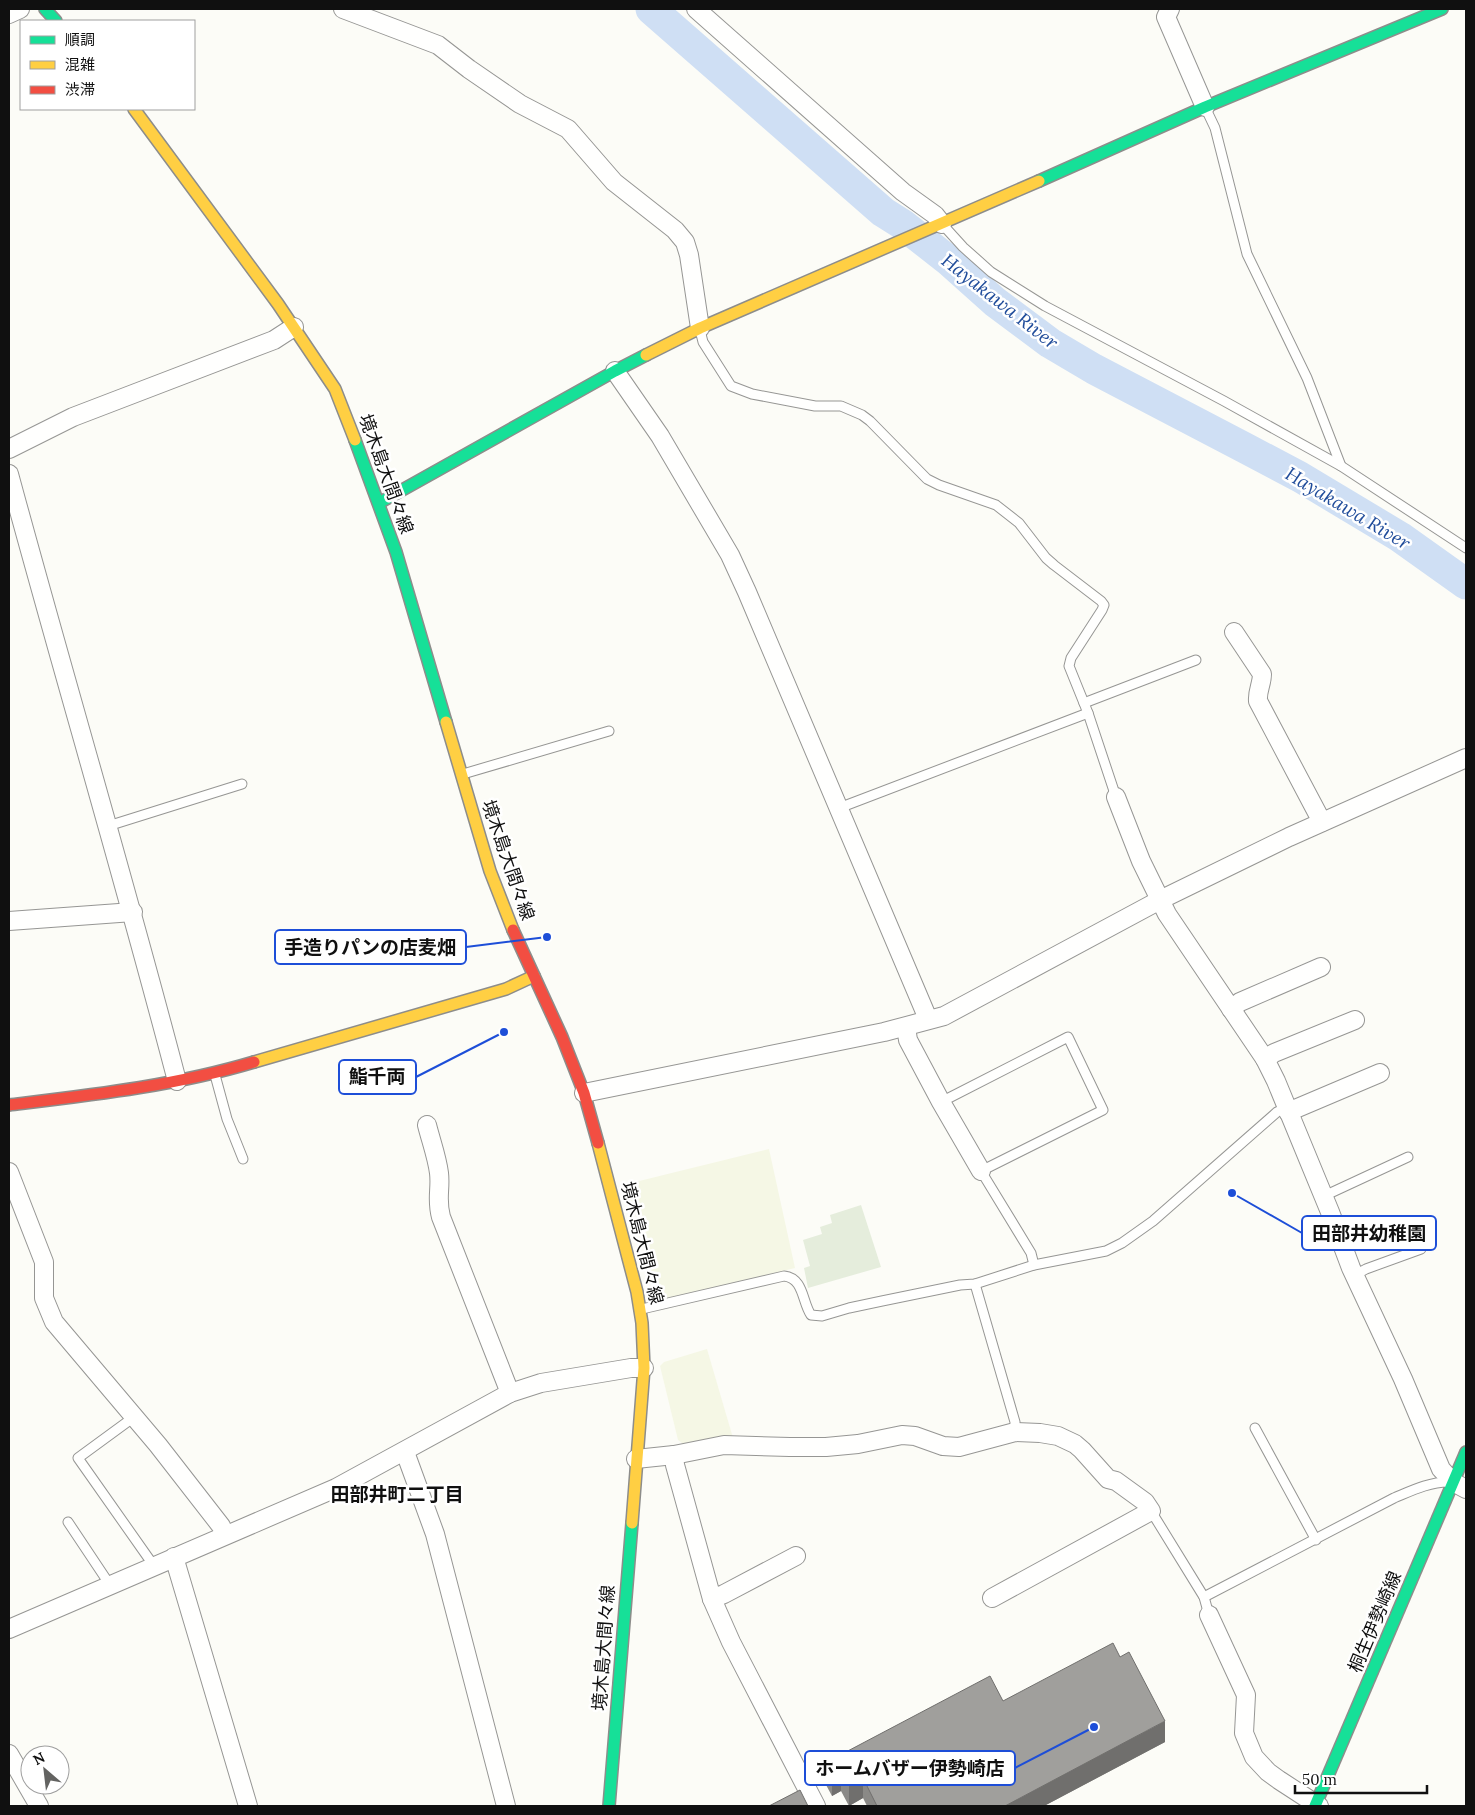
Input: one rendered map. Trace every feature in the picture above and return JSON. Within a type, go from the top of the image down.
[{"type":"main road","points":[[45,9],[55,20]]},
{"type":"main road","points":[[380,503],[615,370],[700,328],[1205,107],[1442,9]]},
{"type":"main road","name":"境木島大間々線","points":[[135,110],[227,232],[335,389],[380,503],[396,552],[490,871],[562,1037],[584,1093],[618,1215],[641,1309],[644,1368],[610,1806]]},
{"type":"main road","points":[[9,1105],[132,1090],[214,1073],[506,989],[534,976]]},
{"type":"main road","name":"桐生伊勢崎線","points":[[1317,1806],[1460,1486],[1466,1452]]},
{"type":"street","points":[[9,14],[20,9]]},
{"type":"street","points":[[343,9],[438,46],[520,104],[568,129],[614,182],[675,230],[685,242],[689,256],[700,328]]},
{"type":"street","points":[[696,9],[903,192],[935,215],[938,225]]},
{"type":"street","points":[[1170,9],[1166,17],[1205,107]]},
{"type":"street","points":[[9,449],[73,417],[274,340],[294,328]]},
{"type":"street","points":[[615,370],[660,436],[730,555],[748,592],[928,1019]]},
{"type":"street","points":[[9,474],[70,698],[133,912],[177,1081]]},
{"type":"street","points":[[1234,632],[1262,674],[1258,701],[1322,822]]},
{"type":"street","points":[[584,1093],[906,1027],[928,1019],[944,1016],[1160,900],[1322,822],[1466,758]]},
{"type":"street","points":[[1116,797],[1141,861],[1167,914],[1265,1059],[1324,1196],[1355,1275],[1403,1379],[1441,1468],[1460,1486]]},
{"type":"street","points":[[9,921],[133,912]]},
{"type":"street","points":[[1231,1009],[1240,1002],[1321,967]]},
{"type":"street","points":[[1265,1059],[1274,1053],[1355,1020]]},
{"type":"street","points":[[906,1027],[908,1040],[981,1171]]},
{"type":"street","points":[[1288,1110],[1380,1073]]},
{"type":"street","points":[[427,1126],[439,1171],[438,1205],[441,1217],[510,1393]]},
{"type":"street","points":[[9,1172],[44,1262],[44,1298],[54,1322],[158,1445],[215,1519],[225,1535]]},
{"type":"street","points":[[9,1629],[336,1488],[510,1393],[541,1383],[631,1368],[644,1368]]},
{"type":"street","points":[[636,1459],[674,1455],[724,1445],[790,1448],[826,1447],[858,1444],[902,1435],[914,1436],[943,1446],[959,1447],[1015,1432],[1050,1435],[1068,1441],[1082,1450],[1108,1479],[1116,1481],[1145,1502],[1151,1511],[992,1598]]},
{"type":"street","points":[[405,1452],[435,1534],[506,1806]]},
{"type":"street","points":[[674,1455],[675,1465],[712,1599],[731,1642],[813,1800],[794,1802]]},
{"type":"street","points":[[712,1599],[796,1556]]},
{"type":"street","points":[[174,1558],[248,1806]]},
{"type":"street","points":[[1209,1616],[1246,1695],[1244,1733],[1254,1757],[1273,1776],[1317,1806]]},
{"type":"street","points":[[9,1754],[39,1806]]},
{"type":"lane","points":[[1205,107],[1214,128],[1247,254],[1307,378],[1341,466]]},
{"type":"lane","points":[[938,225],[991,272],[1044,306],[1224,401],[1341,466],[1466,548]]},
{"type":"lane","points":[[700,328],[703,342],[731,386],[761,396],[815,406],[841,406],[862,415],[927,479],[996,505],[1018,523],[1046,558],[1101,601],[1104,605],[1102,610],[1069,662],[1069,666],[1088,714],[1116,797]]},
{"type":"lane","points":[[1084,703],[1196,660]]},
{"type":"lane","points":[[839,808],[1088,714]]},
{"type":"lane","points":[[461,775],[609,731]]},
{"type":"lane","points":[[108,826],[242,784]]},
{"type":"lane","points":[[941,1102],[1068,1037],[1103,1110],[981,1171],[1031,1253],[1034,1265]]},
{"type":"lane","points":[[214,1073],[243,1159]]},
{"type":"lane","points":[[641,1309],[784,1276],[792,1276],[800,1286],[807,1309],[816,1317],[882,1301],[960,1285],[975,1284],[1034,1265],[1106,1251],[1122,1243],[1153,1221],[1278,1112],[1288,1110]]},
{"type":"lane","points":[[1324,1196],[1408,1157]]},
{"type":"lane","points":[[1355,1275],[1366,1269],[1421,1249]]},
{"type":"lane","points":[[975,1284],[1015,1422],[1015,1432]]},
{"type":"lane","points":[[134,1417],[78,1458],[154,1566]]},
{"type":"lane","points":[[1255,1428],[1316,1540]]},
{"type":"lane","points":[[1204,1597],[1403,1495],[1440,1482],[1460,1486]]},
{"type":"lane","points":[[1151,1511],[1204,1597],[1209,1616]]},
{"type":"lane","points":[[68,1522],[110,1585]]},
{"type":"green space","points":[[769,1149],[795,1268],[659,1301],[627,1184]]},
{"type":"green space","points":[[861,1205],[881,1267],[808,1288],[804,1268],[810,1266],[803,1240],[822,1234],[820,1227],[832,1223],[830,1215]]},
{"type":"green space","points":[[707,1349],[733,1438],[686,1446],[678,1440],[660,1366],[664,1362]]},
{"type":"building","points":[[1113,1643],[1120,1657],[1129,1652],[1165,1721],[1005,1806],[877,1806],[863,1778],[849,1785],[841,1771],[832,1775],[825,1763],[990,1676],[1003,1701]]},
{"type":"building","points":[[800,1790],[808,1806],[769,1806]]},
{"type":"waterway","name":"Hayakawa River","points":[[651,9],[883,212],[902,224],[948,260],[995,302],[1050,343],[1094,369],[1300,477],[1400,537],[1466,584]]},
{"type":"traffic: fast","points":[[45,9],[55,20]]},
{"type":"traffic: fast","points":[[1039,181],[1205,107],[1442,9]]},
{"type":"traffic: fast","points":[[379,503],[646,355]]},
{"type":"traffic: fast","points":[[355,440],[396,552],[446,722]]},
{"type":"traffic: fast","points":[[1315,1806],[1466,1452]]},
{"type":"traffic: fast","points":[[609,1806],[632,1523]]},
{"type":"traffic: slow","points":[[135,110],[278,304],[335,389],[355,440]]},
{"type":"traffic: slow","points":[[646,355],[700,328],[1039,181]]},
{"type":"traffic: slow","points":[[446,722],[490,871],[513,930]]},
{"type":"traffic: slow","points":[[254,1062],[506,989],[534,976]]},
{"type":"traffic: slow","points":[[598,1143],[637,1292],[642,1323],[644,1368],[632,1523]]},
{"type":"traffic: jam","points":[[513,930],[562,1037],[584,1093],[598,1143]]},
{"type":"traffic: jam","points":[[9,1105],[163,1084],[254,1062]]},
{"type":"place","name":"手造りパンの店麦畑","points":[[547,937]]},
{"type":"place","name":"鮨千両","points":[[504,1032]]},
{"type":"place","name":"田部井幼稚園","points":[[1232,1193]]},
{"type":"place","name":"ホームバザー伊勢崎店","points":[[1094,1727]]},
{"type":"district","name":"田部井町二丁目","points":[[397,1494]]}]
